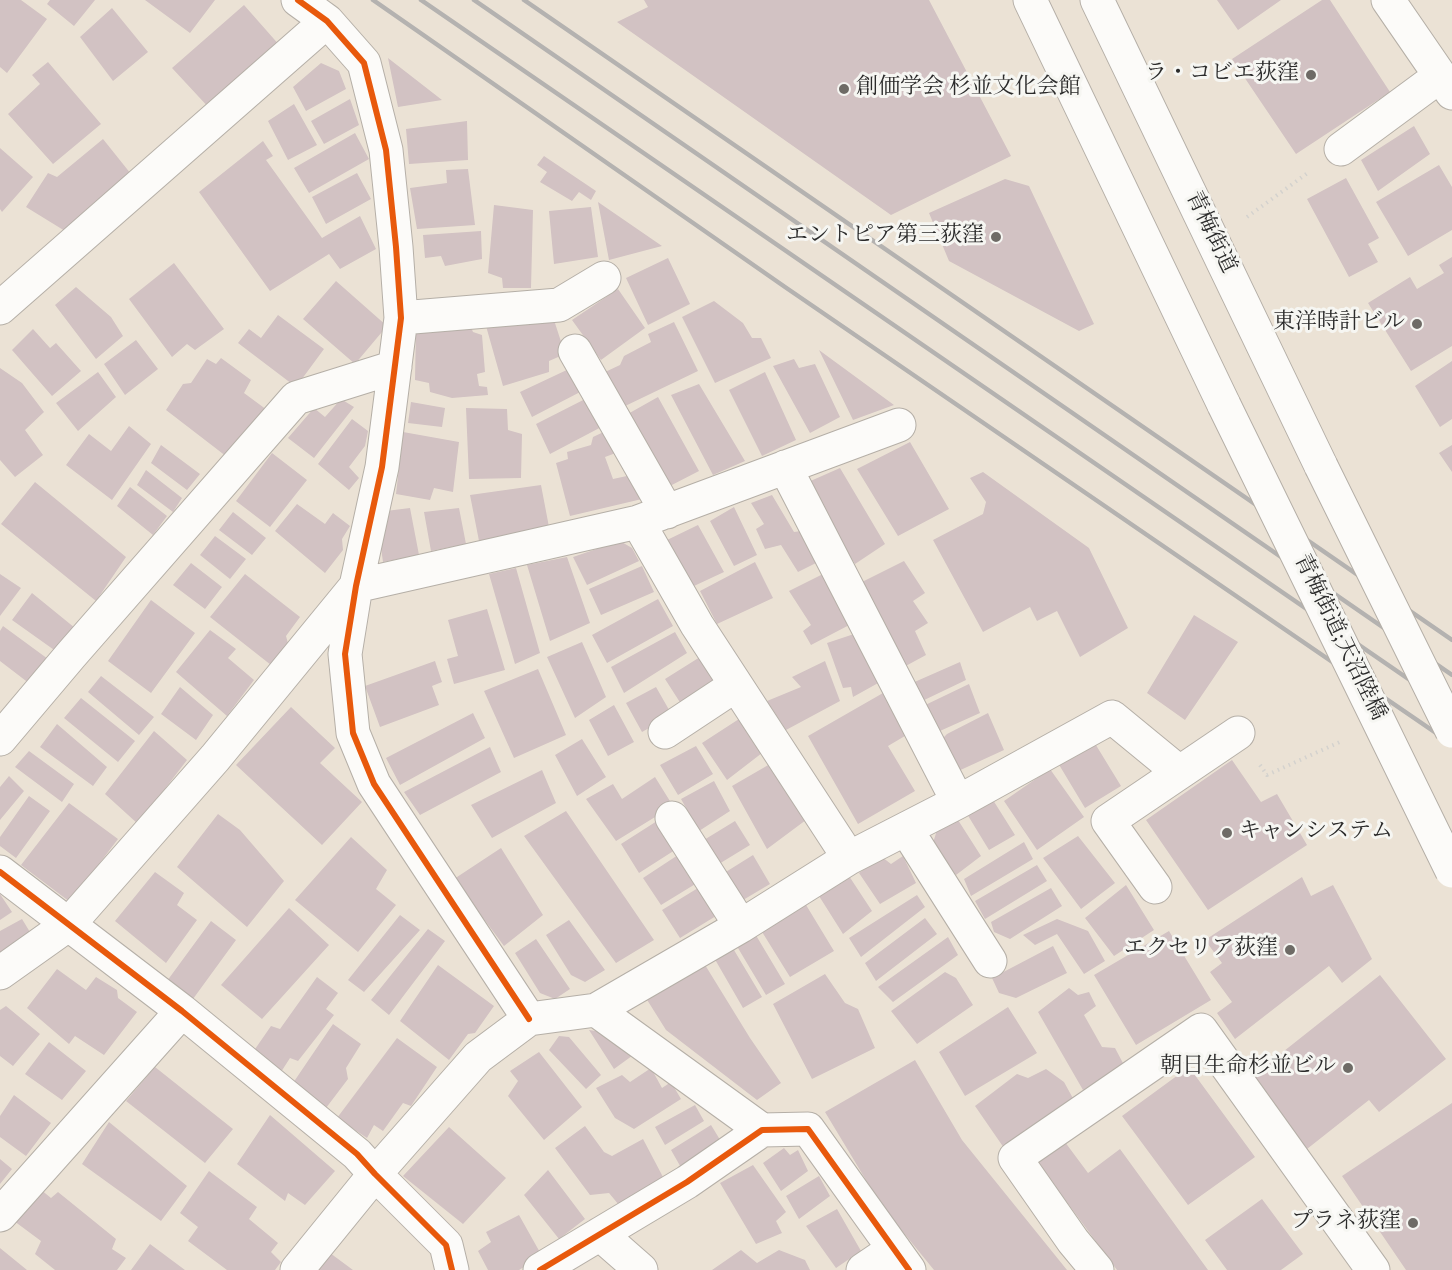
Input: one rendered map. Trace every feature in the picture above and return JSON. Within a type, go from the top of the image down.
[{"type":"street","points":[[298,0],[327,21],[364,63],[386,150],[401,318],[382,467],[356,586],[345,654],[352,733],[374,784],[529,1019]]},
{"type":"street","name":"青梅街道;天沼陸橋","points":[[1030,0],[1224,405],[1452,871]]},
{"type":"street","name":"青梅街道","points":[[1097,0],[1321,466],[1452,731]]},
{"type":"street","points":[[1341,149],[1446,84],[1388,0]]},
{"type":"street","points":[[0,308],[327,21]]},
{"type":"street","points":[[401,318],[558,306],[604,278]]},
{"type":"street","points":[[575,351],[652,517],[697,625],[849,858]]},
{"type":"street","points":[[0,739],[78,646],[296,398],[395,367]]},
{"type":"street","points":[[0,973],[69,924],[215,758],[356,586],[652,517],[899,424]]},
{"type":"street","points":[[785,467],[958,802]]},
{"type":"street","points":[[665,732],[736,685]]},
{"type":"street","points":[[297,1270],[375,1174],[478,1057],[529,1019],[597,1010],[741,926],[849,858],[958,802],[1112,717],[1179,772]]},
{"type":"street","points":[[1155,887],[1108,821],[1238,733]]},
{"type":"street","points":[[672,818],[741,926]]},
{"type":"street","points":[[906,829],[990,961]]},
{"type":"street","points":[[0,872],[182,1011],[357,1154],[446,1245],[452,1270]]},
{"type":"street","points":[[597,1010],[762,1130]]},
{"type":"street","points":[[0,1215],[182,1011]]},
{"type":"street","points":[[1097,1270],[1072,1241],[1015,1158],[1201,1030],[1373,1270]]},
{"type":"street","points":[[540,1270],[687,1182],[762,1130],[808,1129],[901,1259],[863,1270]]},
{"type":"street","points":[[600,1234],[642,1270]]},
{"type":"path","points":[[1245,219],[1341,149]]},
{"type":"path","points":[[1238,733],[1267,775],[1343,741]]},
{"type":"building","points":[[0,0],[21,0],[47,19],[7,73],[0,67]]},
{"type":"building","points":[[50,0],[95,0],[74,26],[47,4]]},
{"type":"building","points":[[145,0],[215,0],[190,33]]},
{"type":"building","name":"創価学会 杉並文化会館","points":[[644,0],[929,0],[1011,156],[891,215],[617,22],[648,7]]},
{"type":"building","points":[[1217,0],[1281,0],[1238,30]]},
{"type":"building","name":"ラ・コビエ荻窪","points":[[1322,0],[1330,0],[1390,92],[1296,154],[1232,59]]},
{"type":"building","points":[[244,5],[281,47],[211,110],[172,68]]},
{"type":"building","points":[[112,8],[148,52],[113,81],[80,37]]},
{"type":"building","points":[[388,58],[442,100],[398,107]]},
{"type":"building","points":[[48,62],[101,124],[53,164],[8,114],[40,84],[32,75]]},
{"type":"building","points":[[321,63],[339,71],[346,89],[306,111],[293,87]]},
{"type":"building","points":[[350,99],[359,125],[324,144],[311,121]]},
{"type":"building","points":[[294,104],[317,145],[288,160],[268,121]]},
{"type":"building","points":[[467,121],[468,160],[409,164],[406,129]]},
{"type":"building","points":[[1414,126],[1430,154],[1378,191],[1361,160]]},
{"type":"building","points":[[355,133],[369,159],[309,193],[294,168]]},
{"type":"building","points":[[103,139],[131,174],[65,231],[26,207],[48,173],[57,177]]},
{"type":"building","points":[[263,141],[273,156],[266,160],[322,238],[360,216],[376,249],[340,269],[329,254],[270,291],[199,192]]},
{"type":"building","points":[[0,148],[33,177],[2,212],[0,209]]},
{"type":"building","points":[[544,156],[596,191],[591,200],[579,192],[572,201],[540,182],[547,172],[537,165]]},
{"type":"building","points":[[1439,165],[1452,187],[1452,230],[1408,256],[1376,202]]},
{"type":"building","points":[[468,169],[475,225],[417,229],[410,188],[447,183],[446,170]]},
{"type":"building","points":[[357,173],[371,199],[326,224],[312,197]]},
{"type":"building","points":[[1346,178],[1379,238],[1368,244],[1378,262],[1349,277],[1307,199]]},
{"type":"building","name":"エントピア第三荻窪","points":[[1005,179],[1029,186],[1094,324],[1079,331],[949,261],[929,213]]},
{"type":"building","points":[[598,202],[662,246],[609,260]]},
{"type":"building","points":[[494,205],[533,210],[531,288],[503,288],[502,278],[488,273]]},
{"type":"building","points":[[591,207],[598,257],[554,264],[549,211]]},
{"type":"building","points":[[481,231],[482,259],[445,266],[441,256],[425,258],[423,235]]},
{"type":"building","name":"東洋時計ビル","points":[[1452,257],[1452,346],[1411,371],[1368,303],[1410,277],[1417,289],[1444,273],[1439,265]]},
{"type":"building","points":[[668,258],[690,304],[648,325],[626,278]]},
{"type":"building","points":[[174,263],[224,329],[195,350],[187,344],[172,357],[129,299]]},
{"type":"building","points":[[336,281],[387,326],[355,364],[303,319]]},
{"type":"building","points":[[76,287],[111,317],[123,336],[96,359],[55,305]]},
{"type":"building","points":[[618,289],[645,328],[601,360],[572,320]]},
{"type":"building","points":[[714,301],[743,323],[752,338],[761,338],[771,358],[715,383],[682,317]]},
{"type":"building","points":[[278,315],[324,349],[296,387],[238,343],[249,329],[261,338]]},
{"type":"building","points":[[554,320],[565,354],[549,361],[549,372],[503,386],[486,326]]},
{"type":"building","points":[[674,322],[698,371],[621,408],[603,373],[620,365],[624,356],[651,342],[648,334]]},
{"type":"building","points":[[470,325],[473,332],[482,335],[485,372],[477,374],[479,386],[487,387],[488,395],[452,398],[430,392],[429,383],[415,380],[416,327]]},
{"type":"building","points":[[33,329],[50,348],[56,343],[81,371],[52,396],[12,350]]},
{"type":"building","points":[[136,340],[158,369],[125,395],[104,364]]},
{"type":"building","points":[[819,350],[894,405],[853,420]]},
{"type":"building","points":[[221,358],[251,380],[244,393],[267,410],[231,460],[166,410],[183,384],[191,383],[207,359],[216,364]]},
{"type":"building","points":[[794,359],[799,368],[815,364],[840,417],[810,433],[773,366]]},
{"type":"building","points":[[1452,361],[1452,419],[1440,427],[1415,386]]},
{"type":"building","points":[[0,368],[22,383],[44,412],[25,430],[43,455],[15,477],[0,460]]},
{"type":"building","points":[[571,368],[584,390],[532,417],[520,392]]},
{"type":"building","points":[[98,372],[116,397],[78,431],[56,403]]},
{"type":"building","points":[[765,372],[796,440],[762,456],[729,390]]},
{"type":"building","points":[[699,384],[745,461],[713,475],[671,395]]},
{"type":"building","points":[[593,395],[607,424],[550,454],[536,424]]},
{"type":"building","points":[[658,397],[699,471],[666,488],[626,415]]},
{"type":"building","points":[[341,399],[354,407],[314,458],[288,438],[314,408],[325,417]]},
{"type":"building","points":[[411,402],[445,408],[442,427],[408,423]]},
{"type":"building","points":[[466,408],[507,409],[508,430],[522,434],[521,478],[469,479]]},
{"type":"building","points":[[352,419],[368,431],[365,446],[349,467],[359,478],[349,490],[318,464]]},
{"type":"building","points":[[129,426],[151,444],[112,500],[66,465],[89,434],[111,451]]},
{"type":"building","points":[[612,428],[621,451],[605,457],[613,479],[636,474],[642,499],[570,516],[556,463],[568,459],[567,452],[591,445],[593,437]]},
{"type":"building","points":[[403,432],[459,442],[453,492],[434,488],[430,500],[396,494]]},
{"type":"building","points":[[910,442],[949,509],[898,536],[857,469]]},
{"type":"building","points":[[161,445],[200,474],[187,490],[151,463]]},
{"type":"building","points":[[1452,445],[1452,472],[1439,453]]},
{"type":"building","points":[[272,453],[307,480],[270,527],[236,501]]},
{"type":"building","points":[[840,468],[885,544],[855,564],[806,483]]},
{"type":"building","points":[[146,470],[182,498],[173,512],[137,485]]},
{"type":"building","points":[[983,472],[1089,548],[1128,628],[1080,657],[1057,611],[1037,621],[1030,607],[983,632],[933,540],[983,514],[986,502],[970,478]]},
{"type":"building","points":[[35,482],[126,557],[96,601],[1,524]]},
{"type":"building","points":[[541,485],[549,527],[479,541],[470,495]]},
{"type":"building","points":[[130,487],[167,516],[153,535],[117,506]]},
{"type":"building","points":[[772,495],[794,532],[809,530],[824,559],[798,572],[781,545],[765,549],[756,529],[764,524],[751,503]]},
{"type":"building","points":[[297,504],[325,524],[333,513],[350,526],[342,539],[343,550],[325,573],[275,531]]},
{"type":"building","points":[[734,507],[757,555],[734,566],[710,521]]},
{"type":"building","points":[[410,508],[419,555],[383,562],[379,534],[386,511]]},
{"type":"building","points":[[459,508],[466,544],[431,551],[424,512]]},
{"type":"building","points":[[233,512],[266,538],[252,555],[219,530]]},
{"type":"building","points":[[698,525],[724,572],[694,586],[667,540]]},
{"type":"building","points":[[215,536],[246,559],[230,579],[200,555]]},
{"type":"building","points":[[620,541],[632,548],[639,561],[587,585],[573,557]]},
{"type":"building","points":[[567,557],[590,623],[550,641],[527,565]]},
{"type":"building","points":[[904,561],[925,593],[913,601],[928,623],[915,631],[926,655],[902,668],[856,585]]},
{"type":"building","points":[[755,562],[773,598],[717,624],[700,591]]},
{"type":"building","points":[[191,563],[222,587],[205,609],[173,585]]},
{"type":"building","points":[[642,566],[654,592],[601,615],[589,589]]},
{"type":"building","points":[[516,568],[540,653],[515,664],[489,574]]},
{"type":"building","points":[[827,572],[855,622],[811,645],[803,631],[811,625],[789,591]]},
{"type":"building","points":[[0,574],[21,588],[0,616]]},
{"type":"building","points":[[245,574],[300,617],[286,636],[289,647],[271,665],[210,617]]},
{"type":"building","points":[[32,593],[75,628],[57,652],[12,620]]},
{"type":"building","points":[[658,599],[673,626],[607,663],[592,635]]},
{"type":"building","points":[[151,600],[195,633],[151,693],[108,661]]},
{"type":"building","points":[[487,609],[505,670],[454,684],[447,659],[458,656],[448,620]]},
{"type":"building","points":[[1194,615],[1238,642],[1185,720],[1147,693]]},
{"type":"building","points":[[3,626],[48,659],[30,684],[0,661],[0,631]]},
{"type":"building","points":[[210,630],[236,649],[228,658],[254,680],[227,716],[176,672]]},
{"type":"building","points":[[863,631],[880,682],[853,697],[851,687],[843,688],[827,643]]},
{"type":"building","points":[[675,632],[687,653],[624,693],[611,667]]},
{"type":"building","points":[[582,642],[606,697],[575,718],[547,657]]},
{"type":"building","points":[[700,657],[717,687],[683,707],[665,679]]},
{"type":"building","points":[[435,661],[442,682],[432,686],[439,705],[380,727],[365,686]]},
{"type":"building","points":[[825,661],[840,701],[786,730],[767,701],[801,687],[792,677]]},
{"type":"building","points":[[960,662],[966,680],[918,703],[910,684]]},
{"type":"building","points":[[538,669],[566,735],[514,758],[484,691]]},
{"type":"building","points":[[101,676],[154,717],[139,735],[88,692]]},
{"type":"building","points":[[969,684],[980,713],[931,735],[919,708]]},
{"type":"building","points":[[180,687],[213,715],[196,740],[161,714]]},
{"type":"building","points":[[656,687],[672,715],[642,732],[626,703]]},
{"type":"building","points":[[890,689],[915,730],[888,746],[915,791],[858,824],[808,736]]},
{"type":"building","points":[[81,698],[135,741],[118,762],[64,718]]},
{"type":"building","points":[[614,705],[634,742],[608,756],[589,720]]},
{"type":"building","points":[[291,707],[335,748],[320,763],[362,802],[322,845],[236,765]]},
{"type":"building","points":[[473,713],[485,738],[400,785],[386,758]]},
{"type":"building","points":[[988,713],[1004,750],[954,773],[938,743],[947,734]]},
{"type":"building","points":[[739,719],[762,753],[727,780],[702,743]]},
{"type":"building","points":[[57,724],[107,767],[93,786],[40,747]]},
{"type":"building","points":[[154,731],[187,760],[138,824],[105,794]]},
{"type":"building","points":[[1091,737],[1121,786],[1085,808],[1055,758]]},
{"type":"building","points":[[582,739],[606,777],[577,796],[555,755]]},
{"type":"building","points":[[696,746],[713,774],[678,795],[660,765]]},
{"type":"building","points":[[490,747],[501,772],[420,815],[404,792]]},
{"type":"building","points":[[29,751],[74,784],[62,802],[15,767]]},
{"type":"building","name":"キャンシステム","points":[[1232,760],[1261,802],[1277,794],[1307,845],[1208,910],[1146,820]]},
{"type":"building","points":[[770,764],[806,820],[767,849],[732,786]]},
{"type":"building","points":[[1050,769],[1084,817],[1037,850],[1004,801]]},
{"type":"building","points":[[542,770],[556,803],[492,838],[471,805]]},
{"type":"building","points":[[9,776],[24,791],[0,820],[0,787]]},
{"type":"building","points":[[655,777],[673,806],[616,841],[586,799],[613,784],[622,799]]},
{"type":"building","points":[[714,781],[730,811],[699,831],[681,799]]},
{"type":"building","points":[[29,796],[50,811],[16,858],[0,846],[0,837]]},
{"type":"building","points":[[993,800],[1015,835],[989,850],[967,814]]},
{"type":"building","points":[[69,803],[118,839],[70,902],[21,865]]},
{"type":"building","points":[[566,811],[654,940],[616,963],[524,836]]},
{"type":"building","points":[[218,814],[240,830],[284,881],[247,927],[177,867]]},
{"type":"building","points":[[958,820],[981,856],[956,875],[933,843],[937,830]]},
{"type":"building","points":[[657,821],[675,850],[639,873],[621,844]]},
{"type":"building","points":[[735,821],[750,845],[714,867],[699,843]]},
{"type":"building","points":[[1078,836],[1115,883],[1081,909],[1043,858]]},
{"type":"building","points":[[351,837],[387,870],[376,889],[396,905],[358,952],[295,900]]},
{"type":"building","points":[[1024,842],[1033,859],[971,896],[964,879]]},
{"type":"building","points":[[501,848],[543,915],[504,946],[454,879]]},
{"type":"building","points":[[678,855],[697,883],[661,905],[643,878]]},
{"type":"building","points":[[753,855],[770,884],[738,903],[721,875]]},
{"type":"building","points":[[903,856],[916,883],[880,904],[859,873],[882,857],[891,864]]},
{"type":"building","points":[[1037,865],[1047,881],[985,919],[975,901]]},
{"type":"building","points":[[155,872],[184,893],[177,905],[197,920],[166,963],[115,921]]},
{"type":"building","points":[[849,876],[872,911],[843,934],[819,896]]},
{"type":"building","name":"エクセリア荻窪","points":[[1302,877],[1311,896],[1333,885],[1372,959],[1342,983],[1329,966],[1235,1039],[1217,1013],[1232,1002],[1210,972],[1222,963],[1205,940]]},
{"type":"building","points":[[1126,885],[1154,930],[1114,956],[1085,918]]},
{"type":"building","points":[[698,888],[716,916],[680,938],[662,910]]},
{"type":"building","points":[[1051,888],[1062,906],[1010,939],[994,932],[991,922]]},
{"type":"building","points":[[0,894],[12,912],[0,920]]},
{"type":"building","points":[[917,895],[925,907],[861,957],[849,938]]},
{"type":"building","points":[[803,900],[834,951],[790,977],[759,927]]},
{"type":"building","points":[[289,908],[329,945],[262,1019],[221,985]]},
{"type":"building","points":[[400,915],[420,930],[364,992],[348,980]]},
{"type":"building","points":[[925,918],[937,934],[876,981],[865,963]]},
{"type":"building","points":[[22,919],[33,937],[0,958],[0,931]]},
{"type":"building","points":[[1057,919],[1088,931],[1105,961],[1084,974],[1057,934],[1035,945],[1023,935]]},
{"type":"building","points":[[569,920],[605,970],[585,982],[571,975],[546,935]]},
{"type":"building","points":[[211,921],[236,940],[193,999],[167,981]]},
{"type":"building","points":[[428,929],[445,941],[389,1015],[371,1000]]},
{"type":"building","points":[[1169,931],[1211,1000],[1136,1045],[1094,975]]},
{"type":"building","points":[[754,932],[785,984],[766,995],[735,943]]},
{"type":"building","points":[[948,937],[958,955],[893,1002],[878,987]]},
{"type":"building","points":[[536,939],[570,989],[555,999],[540,993],[515,953]]},
{"type":"building","points":[[731,945],[762,997],[743,1008],[713,956]]},
{"type":"building","points":[[1053,946],[1067,973],[1016,998],[999,993],[992,978]]},
{"type":"building","points":[[702,960],[781,1083],[757,1100],[666,1030],[644,995]]},
{"type":"building","points":[[438,965],[494,1006],[475,1033],[468,1034],[449,1060],[400,1021]]},
{"type":"building","points":[[57,969],[86,990],[96,977],[117,990],[118,998],[137,1012],[104,1055],[75,1036],[69,1044],[27,1008]]},
{"type":"building","points":[[945,972],[956,978],[973,1005],[917,1044],[891,1011]]},
{"type":"building","points":[[825,974],[845,1003],[858,1009],[875,1048],[812,1079],[773,1004]]},
{"type":"building","name":"朝日生命杉並ビル","points":[[1380,975],[1446,1059],[1379,1112],[1369,1100],[1307,1149],[1250,1078]]},
{"type":"building","points":[[317,977],[338,993],[326,1009],[334,1015],[298,1061],[290,1058],[281,1072],[253,1052],[271,1026],[280,1029]]},
{"type":"building","points":[[1069,988],[1078,995],[1089,992],[1096,1006],[1084,1015],[1102,1047],[1115,1048],[1124,1065],[1083,1090],[1038,1012]]},
{"type":"building","points":[[6,1006],[40,1034],[13,1066],[0,1056],[0,1010]]},
{"type":"building","points":[[1008,1007],[1037,1053],[965,1096],[939,1052]]},
{"type":"building","points":[[333,1024],[361,1044],[346,1068],[348,1079],[326,1108],[293,1083]]},
{"type":"building","points":[[589,1030],[616,1034],[636,1053],[614,1069]]},
{"type":"building","points":[[559,1036],[569,1037],[601,1075],[586,1089],[549,1050]]},
{"type":"building","points":[[397,1038],[437,1067],[411,1106],[403,1103],[383,1131],[374,1125],[367,1138],[337,1118]]},
{"type":"building","points":[[49,1042],[86,1071],[62,1100],[25,1074]]},
{"type":"building","points":[[539,1052],[582,1107],[544,1140],[508,1096],[518,1081],[510,1071]]},
{"type":"building","points":[[915,1060],[962,1140],[1067,1270],[934,1270],[881,1205],[825,1112]]},
{"type":"building","points":[[155,1067],[233,1129],[205,1163],[126,1101]]},
{"type":"building","points":[[1189,1067],[1255,1157],[1188,1205],[1122,1116]]},
{"type":"building","points":[[651,1068],[662,1088],[671,1082],[681,1099],[634,1129],[615,1118],[596,1088],[622,1075],[630,1082]]},
{"type":"building","points":[[1046,1069],[1064,1082],[1075,1102],[1004,1148],[975,1106],[1017,1074],[1028,1078]]},
{"type":"building","points":[[14,1095],[51,1123],[26,1156],[0,1137],[0,1116]]},
{"type":"building","name":"プラネ荻窪","points":[[1452,1103],[1452,1270],[1406,1270],[1342,1176]]},
{"type":"building","points":[[695,1105],[704,1121],[665,1145],[655,1127]]},
{"type":"building","points":[[270,1115],[335,1171],[305,1205],[288,1193],[285,1201],[237,1164]]},
{"type":"building","points":[[109,1122],[187,1186],[161,1221],[82,1164]]},
{"type":"building","points":[[711,1125],[722,1143],[683,1171],[671,1150]]},
{"type":"building","points":[[585,1126],[604,1152],[612,1156],[643,1139],[663,1177],[619,1205],[609,1193],[590,1195],[555,1148]]},
{"type":"building","points":[[449,1127],[506,1178],[463,1224],[403,1176]]},
{"type":"building","points":[[1062,1138],[1088,1173],[1120,1149],[1208,1270],[1117,1270],[1035,1159]]},
{"type":"building","points":[[784,1148],[790,1155],[798,1150],[808,1171],[781,1191],[763,1163]]},
{"type":"building","points":[[0,1159],[12,1169],[0,1184]]},
{"type":"building","points":[[753,1165],[786,1212],[776,1221],[782,1233],[756,1244],[720,1183]]},
{"type":"building","points":[[548,1170],[585,1219],[559,1239],[524,1195]]},
{"type":"building","points":[[209,1171],[257,1207],[249,1219],[278,1243],[271,1252],[281,1262],[275,1270],[227,1270],[188,1241],[198,1227],[180,1213]]},
{"type":"building","points":[[819,1176],[830,1196],[799,1219],[786,1196]]},
{"type":"building","points":[[40,1189],[51,1198],[58,1192],[116,1239],[112,1249],[126,1258],[117,1270],[55,1270],[35,1254],[41,1241],[14,1221]]},
{"type":"building","points":[[1262,1199],[1303,1254],[1281,1270],[1227,1270],[1205,1240]]},
{"type":"building","points":[[837,1209],[861,1251],[836,1268],[806,1226]]},
{"type":"building","points":[[519,1215],[542,1256],[519,1270],[488,1270],[478,1251],[491,1242],[486,1232]]},
{"type":"building","points":[[150,1244],[185,1270],[131,1270]]},
{"type":"building","points":[[0,1248],[27,1270],[0,1270]]},
{"type":"building","points":[[741,1250],[757,1263],[779,1250],[805,1260],[810,1270],[712,1270]]},
{"type":"building","points":[[330,1253],[353,1270],[318,1270]]},
{"type":"railway","points":[[373,0],[785,287],[1452,744]]},
{"type":"railway","points":[[421,0],[1452,709]]},
{"type":"railway","points":[[474,0],[1452,675]]},
{"type":"railway","points":[[524,0],[1452,640]]},
{"type":"cycle path","points":[[298,0],[327,21],[364,63],[386,150],[396,247],[401,318],[382,467],[356,586],[345,654],[353,733],[374,784],[529,1019]]},
{"type":"cycle path","points":[[0,872],[182,1011],[357,1154],[446,1245],[452,1270]]},
{"type":"cycle path","points":[[540,1270],[687,1182],[762,1130],[808,1129],[909,1270]]},
{"type":"place","name":"ラ・コビエ荻窪","points":[[1311,75]]},
{"type":"place","name":"創価学会 杉並文化会館","points":[[844,89]]},
{"type":"place","name":"エントピア第三荻窪","points":[[996,237]]},
{"type":"place","name":"東洋時計ビル","points":[[1417,324]]},
{"type":"place","name":"キャンシステム","points":[[1227,833]]},
{"type":"place","name":"エクセリア荻窪","points":[[1290,950]]},
{"type":"place","name":"朝日生命杉並ビル","points":[[1348,1068]]},
{"type":"place","name":"プラネ荻窪","points":[[1413,1223]]}]
